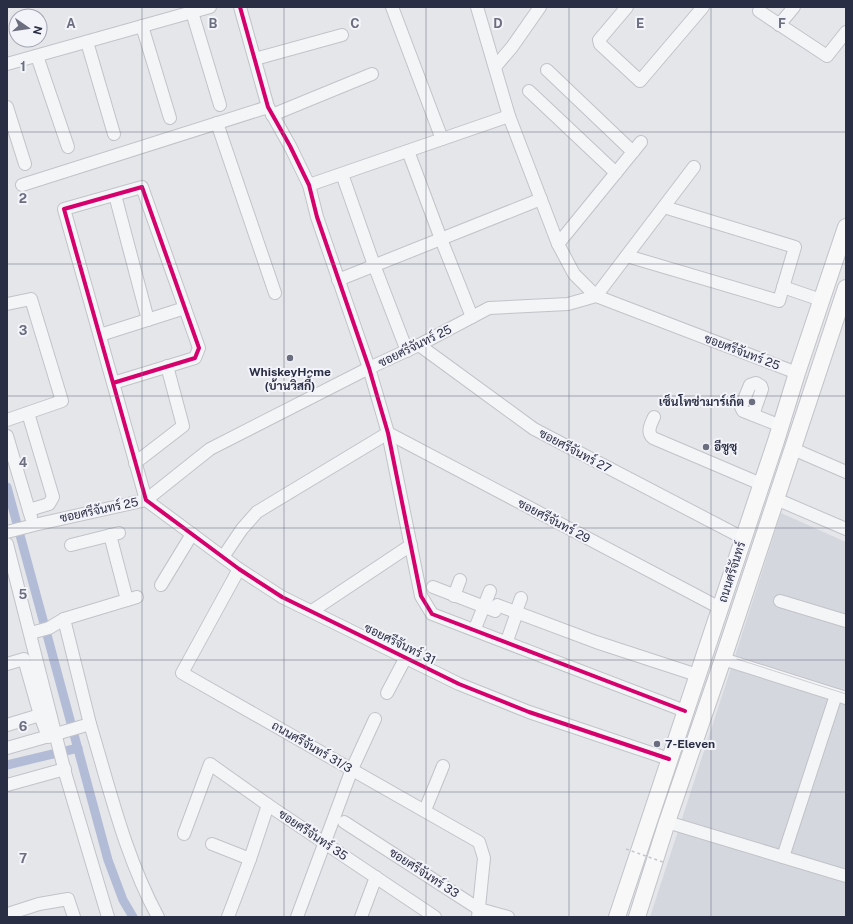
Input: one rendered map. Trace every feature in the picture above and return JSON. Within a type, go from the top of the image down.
[{"type":"main road","name":"ถนนศรีจันทร์","points":[[617,917],[846,227]]},
{"type":"main road","name":"ถนนศรีจันทร์","points":[[637,917],[667,822],[843,306],[846,288]]},
{"type":"main road","points":[[776,441],[793,449]]},
{"type":"street","points":[[7,64],[210,7]]},
{"type":"street","points":[[240,7],[270,111],[290,146],[309,185],[317,217],[369,368],[388,433],[421,596],[432,614],[685,711]]},
{"type":"street","points":[[392,7],[442,139]]},
{"type":"street","points":[[477,7],[509,116],[558,244],[574,274],[596,296],[694,167]]},
{"type":"street","points":[[495,67],[512,47],[540,7]]},
{"type":"street","points":[[627,7],[599,40],[600,44],[640,81],[703,7]]},
{"type":"street","points":[[779,25],[794,7]]},
{"type":"street","points":[[759,11],[827,56],[846,32]]},
{"type":"street","points":[[192,12],[220,105]]},
{"type":"street","points":[[142,26],[170,118]]},
{"type":"street","points":[[255,59],[342,35]]},
{"type":"street","points":[[87,42],[114,134]]},
{"type":"street","points":[[37,56],[68,147]]},
{"type":"street","points":[[547,70],[633,152]]},
{"type":"street","points":[[22,185],[217,124],[270,111],[372,74]]},
{"type":"street","points":[[529,91],[616,173]]},
{"type":"street","points":[[7,107],[25,164]]},
{"type":"street","points":[[309,185],[509,116]]},
{"type":"street","points":[[217,124],[275,294]]},
{"type":"street","points":[[558,244],[642,142]]},
{"type":"street","points":[[408,151],[440,239],[472,317]]},
{"type":"street","points":[[342,174],[374,266],[407,351]]},
{"type":"street","points":[[113,383],[195,358],[199,348],[142,187],[64,209],[100,335],[113,383],[146,500]]},
{"type":"street","points":[[115,195],[148,320]]},
{"type":"street","points":[[338,280],[541,199]]},
{"type":"street","points":[[627,256],[779,301],[795,247],[664,207]]},
{"type":"street","points":[[783,287],[822,300]]},
{"type":"street","name":"ซอยศรีจันทร์ 25","points":[[18,529],[146,500],[210,449],[369,368],[419,345],[489,308],[568,304],[596,296],[797,373]]},
{"type":"street","points":[[7,304],[31,299],[62,401],[7,420]]},
{"type":"street","points":[[100,335],[185,308]]},
{"type":"street","name":"ซอยศรีจันทร์ 27","points":[[419,345],[534,430],[743,538]]},
{"type":"street","points":[[136,463],[183,426],[167,366]]},
{"type":"street","points":[[18,529],[30,510],[49,504],[53,497],[28,413]]},
{"type":"street","points":[[753,415],[781,426]]},
{"type":"street","points":[[654,417],[649,431],[653,438],[761,484]]},
{"type":"street","points":[[223,557],[242,529],[257,512],[388,433]]},
{"type":"street","name":"ซอยศรีจันทร์ 29","points":[[388,433],[720,608]]},
{"type":"street","points":[[7,436],[30,510]]},
{"type":"street","points":[[793,449],[846,472]]},
{"type":"street","points":[[776,499],[846,529]]},
{"type":"street","name":"ซอยศรีจันทร์ 31","points":[[146,500],[239,569],[282,597],[459,684],[529,712],[669,759]]},
{"type":"street","points":[[33,632],[49,628],[64,619],[132,598],[114,534],[71,545]]},
{"type":"street","points":[[161,585],[192,534]]},
{"type":"street","points":[[7,544],[33,632],[64,764],[108,917]]},
{"type":"street","points":[[312,611],[411,545]]},
{"type":"street","name":"ถนนศรีจันทร์ 31/3","points":[[239,569],[182,673],[479,842],[484,858],[479,913]]},
{"type":"street","points":[[454,596],[460,580]]},
{"type":"street","points":[[433,587],[495,611],[497,605],[516,615],[593,648],[696,679]]},
{"type":"street","points":[[476,626],[490,592]]},
{"type":"street","points":[[508,638],[522,598]]},
{"type":"street","points":[[780,601],[846,621]]},
{"type":"street","points":[[501,613],[516,615]]},
{"type":"street","points":[[64,619],[84,725],[128,852],[146,894],[158,917]]},
{"type":"street","points":[[387,694],[406,657]]},
{"type":"street","points":[[723,659],[841,696],[783,857]]},
{"type":"street","points":[[7,664],[24,660],[40,715],[58,736]]},
{"type":"street","points":[[7,725],[40,715]]},
{"type":"street","points":[[297,917],[352,769],[375,719]]},
{"type":"street","points":[[7,748],[58,736],[84,725]]},
{"type":"street","points":[[7,785],[64,764]]},
{"type":"street","points":[[184,834],[210,764],[268,805]]},
{"type":"street","points":[[424,810],[443,766]]},
{"type":"street","name":"ซอยศรีจันทร์ 35","points":[[228,917],[250,859],[268,805],[325,842],[430,916]]},
{"type":"street","name":"ซอยศรีจันทร์ 33","points":[[344,822],[479,913],[508,917]]},
{"type":"street","points":[[667,822],[846,876]]},
{"type":"street","points":[[212,844],[250,859]]},
{"type":"street","points":[[361,917],[376,877]]},
{"type":"street","points":[[12,917],[11,913],[39,904],[68,899],[74,917]]},
{"type":"path","points":[[626,849],[663,862]]},
{"type":"shaded area","points":[[781,513],[846,542],[846,917],[650,917],[733,662]]},
{"type":"waterway","points":[[7,487],[108,860],[123,900],[133,917]]},
{"type":"waterway","points":[[7,765],[78,748]]},
{"type":"tram line","points":[[737,659],[846,694]]},
{"type":"cycle path","points":[[240,7],[268,107],[290,146],[309,185],[317,217],[369,368],[388,433],[421,596],[432,614],[685,711]]},
{"type":"cycle path","points":[[113,383],[195,358],[199,348],[142,187],[64,209],[146,500],[239,569],[282,597],[459,684],[529,712],[669,759]]},
{"type":"place","name":"WhiskeyHome (บ้านวิสกี้)","points":[[290,358]]},
{"type":"place","name":"เซ็นโทซ่ามาร์เก็ต","points":[[752,402]]},
{"type":"place","name":"อีซูซุ","points":[[706,447]]},
{"type":"place","name":"7-Eleven","points":[[657,744]]}]
